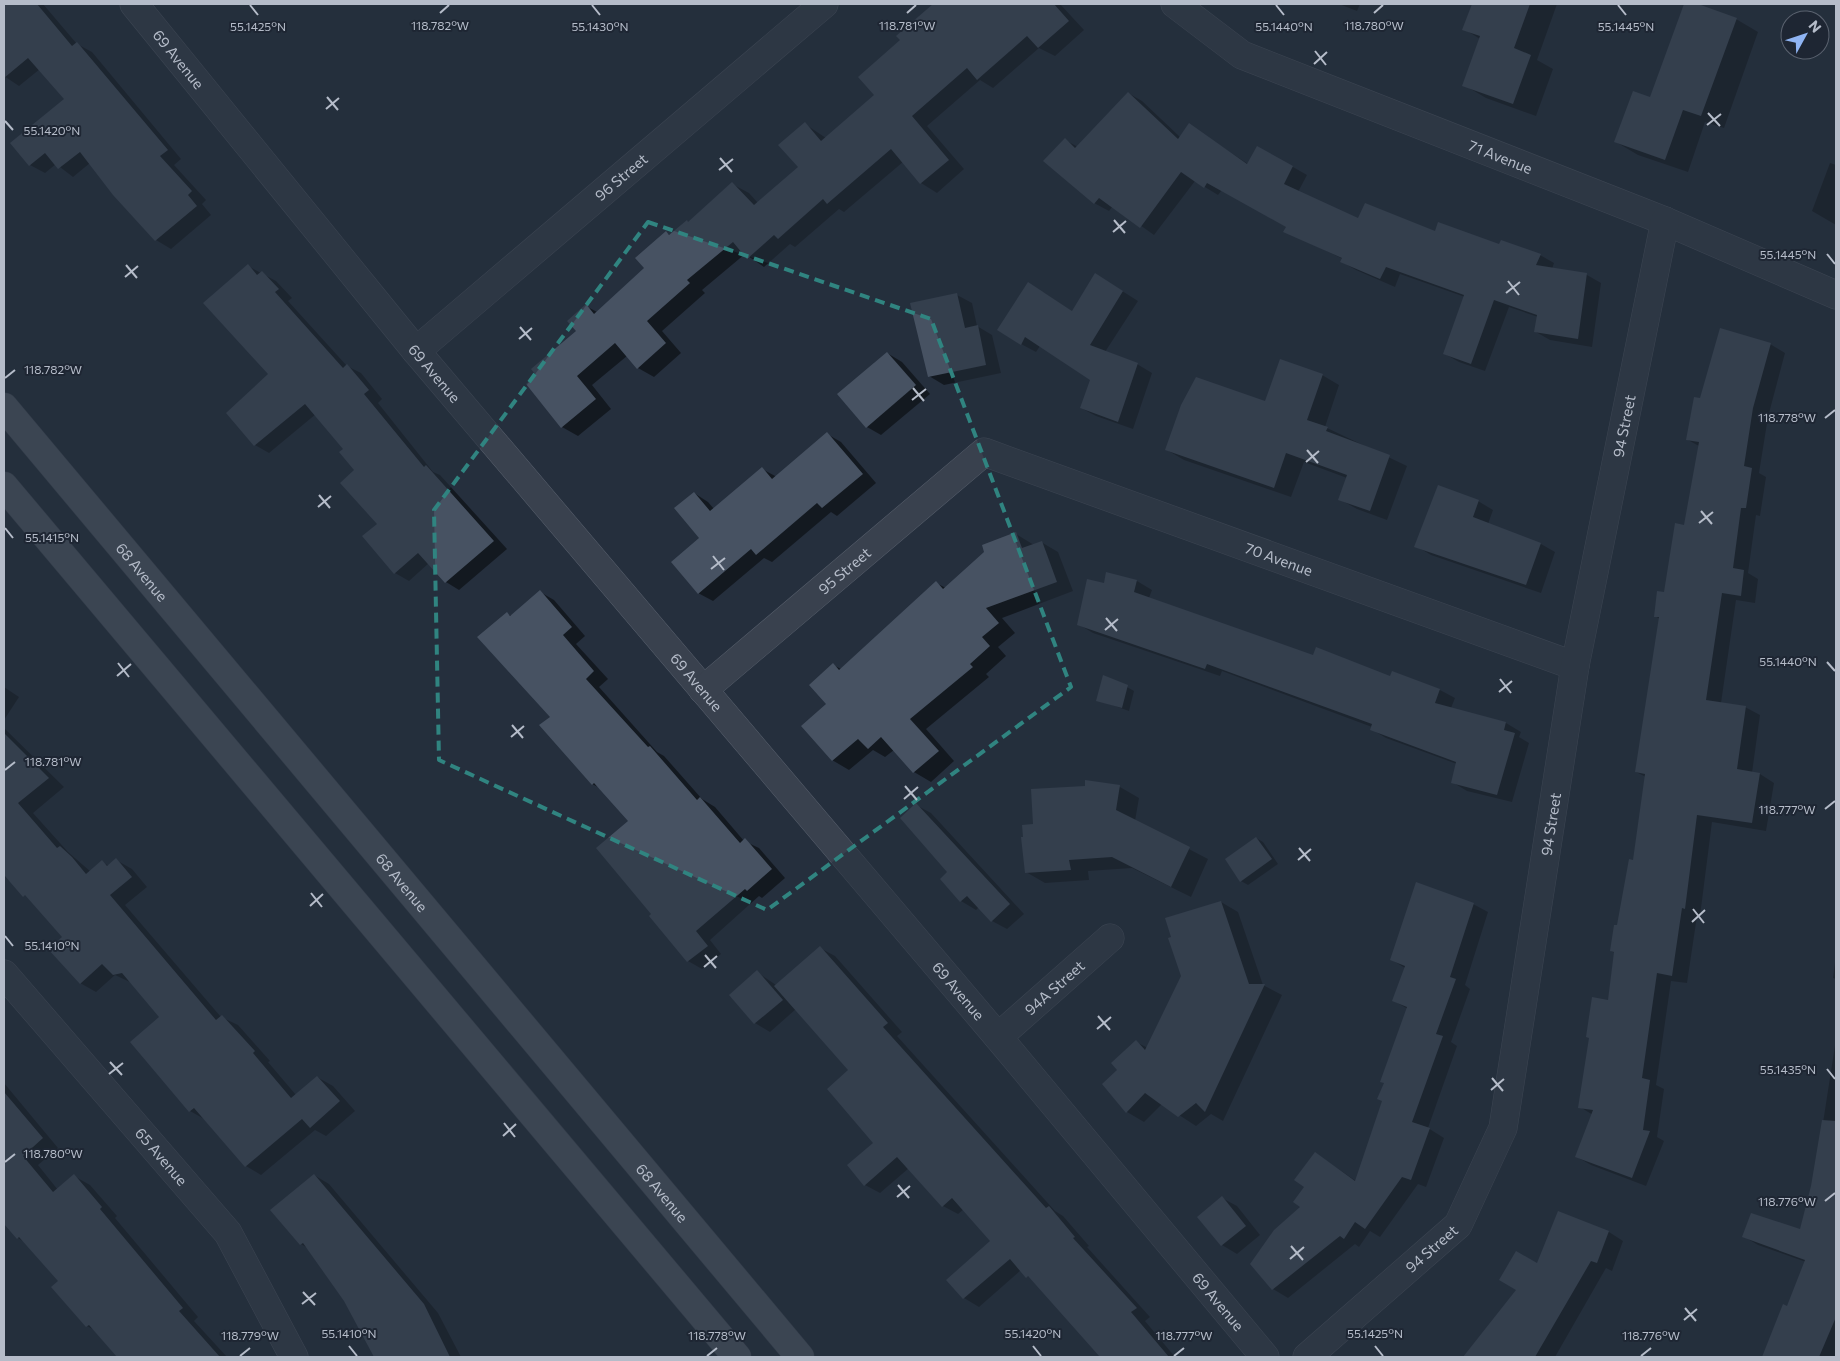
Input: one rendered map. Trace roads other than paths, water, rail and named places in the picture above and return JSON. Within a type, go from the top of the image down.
[{"type":"main road","name":"68 Avenue","points":[[4,408],[800,1357]]},
{"type":"main road","points":[[4,486],[737,1357]]},
{"type":"street","name":"69 Avenue","points":[[134,4],[416,351],[998,1037],[1265,1357]]},
{"type":"street","name":"96 Street","points":[[416,351],[824,4]]},
{"type":"street","name":"71 Avenue","points":[[1175,4],[1242,55],[1665,221],[1836,295]]},
{"type":"street","name":"94 Street","points":[[1307,1357],[1458,1225],[1503,1128],[1574,666],[1665,221]]},
{"type":"street","name":"70 Avenue","points":[[984,452],[1574,666]]},
{"type":"street","name":"95 Street","points":[[703,690],[984,452]]},
{"type":"street","name":"94A Street","points":[[998,1037],[1110,938]]},
{"type":"street","name":"65 Avenue","points":[[4,974],[228,1233],[294,1357]]}]
